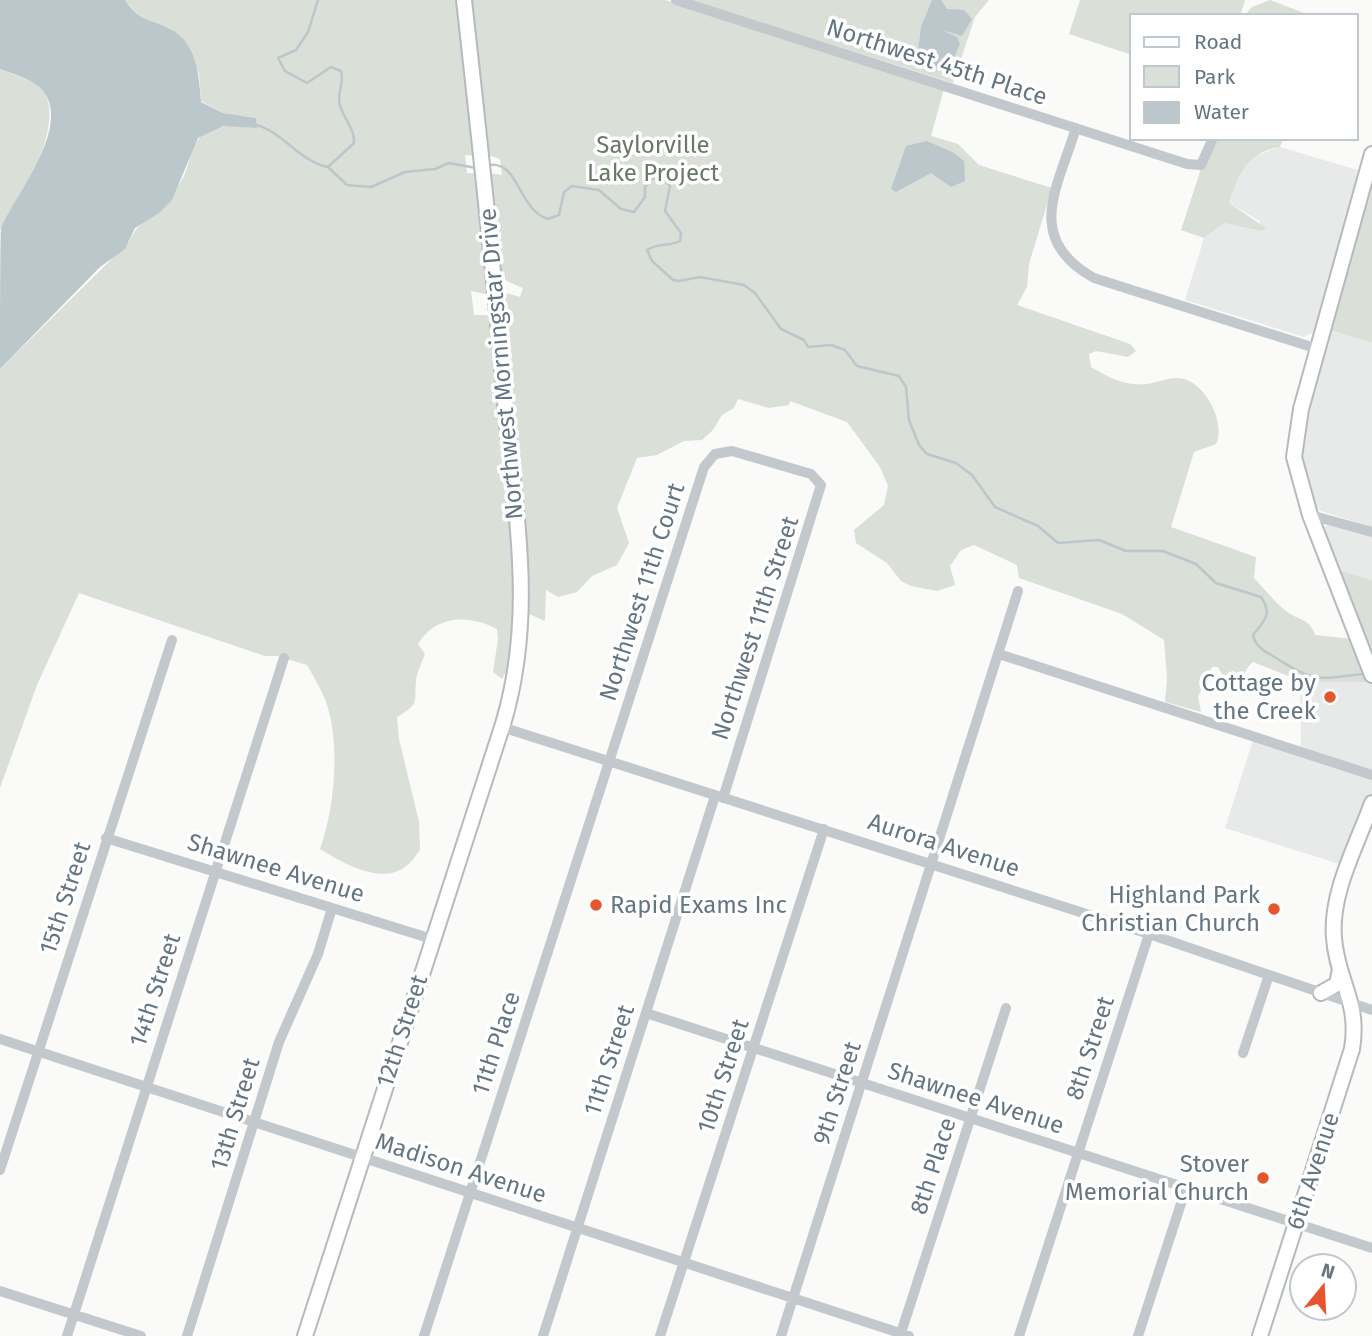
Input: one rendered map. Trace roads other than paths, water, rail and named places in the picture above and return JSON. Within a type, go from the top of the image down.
[{"type":"main road","name":"Northwest Morningstar Drive","points":[[464,0],[522,583],[519,652],[502,727]]},
{"type":"main road","points":[[1372,154],[1294,446],[1297,476],[1372,675]]},
{"type":"main road","name":"12th Street","points":[[305,1336],[502,727]]},
{"type":"main road","points":[[1353,1004],[1339,964],[1334,937],[1335,910],[1372,803]]},
{"type":"main road","points":[[1321,993],[1337,984],[1339,964]]},
{"type":"main road","name":"6th Avenue","points":[[1260,1336],[1352,1049],[1353,1004]]},
{"type":"street","name":"Northwest 45th Place","points":[[676,0],[1185,163],[1201,165],[1212,140]]},
{"type":"street","points":[[1076,128],[1050,218],[1058,249],[1079,269],[1094,278],[1318,349]]},
{"type":"street","name":"Northwest 11th Street","points":[[719,797],[821,491],[820,480],[811,474],[732,451]]},
{"type":"street","name":"Northwest 11th Court","points":[[609,763],[704,467],[715,454],[732,451]]},
{"type":"street","points":[[1310,514],[1372,533]]},
{"type":"street","name":"9th Street","points":[[781,1336],[1018,591]]},
{"type":"street","name":"15th Street","points":[[0,1170],[172,640]]},
{"type":"street","points":[[999,654],[1372,775]]},
{"type":"street","name":"14th Street","points":[[67,1336],[284,658]]},
{"type":"street","name":"Aurora Avenue","points":[[502,727],[609,763],[933,863],[1372,1010]]},
{"type":"street","name":"11th Place","points":[[424,1336],[609,763]]},
{"type":"street","name":"11th Street","points":[[543,1336],[646,1013],[719,797]]},
{"type":"street","name":"10th Street","points":[[660,1336],[824,829]]},
{"type":"street","name":"Shawnee Avenue","points":[[106,838],[432,939]]},
{"type":"street","name":"13th Street","points":[[187,1336],[286,1022],[318,954],[332,908]]},
{"type":"street","name":"8th Street","points":[[1019,1336],[1149,934]]},
{"type":"street","points":[[1243,1053],[1269,975]]},
{"type":"street","name":"8th Place","points":[[903,1335],[1006,1008]]},
{"type":"street","name":"Shawnee Avenue","points":[[646,1013],[1372,1248]]},
{"type":"street","name":"Madison Avenue","points":[[0,1039],[145,1089],[903,1335]]},
{"type":"street","points":[[1138,1336],[1186,1188]]},
{"type":"street","points":[[0,1291],[141,1336]]},
{"type":"water","points":[[0,0],[125,0],[141,17],[170,29],[186,43],[195,61],[201,102],[223,113],[256,118],[257,128],[223,126],[198,138],[172,200],[159,213],[135,228],[125,249],[100,267],[0,369],[1,228],[38,161],[51,123],[50,106],[43,91],[29,81],[0,69]]},
{"type":"water","points":[[932,0],[941,0],[947,9],[964,10],[972,19],[962,36],[942,30],[957,37],[960,44],[947,73],[917,60],[921,27]]},
{"type":"water","points":[[927,141],[954,153],[964,161],[965,181],[951,187],[931,173],[896,192],[891,189],[906,146]]},
{"type":"waterway","points":[[318,0],[308,32],[296,50],[278,58],[285,71],[307,83],[331,67],[341,71],[340,106],[352,131],[354,143],[329,166]]},
{"type":"waterway","points":[[253,124],[273,132],[308,159],[328,167]]},
{"type":"waterway","points":[[328,167],[347,185],[371,187],[405,172],[435,169],[449,163],[476,168]]},
{"type":"waterway","points":[[489,165],[507,170],[530,206],[548,219],[559,215],[564,192],[572,186],[599,190],[621,209],[634,212],[645,197],[645,187],[653,178],[664,179],[670,186],[665,211],[681,233],[680,241],[647,250],[652,261],[673,280],[700,277],[744,285],[755,293],[781,329],[804,340],[808,347],[831,345],[845,350],[857,366],[899,376],[906,387],[909,420],[919,445],[927,454],[956,463],[972,475],[995,507],[1038,526],[1058,543],[1099,540],[1126,551],[1163,551],[1196,564],[1216,583],[1261,597],[1265,603],[1266,618],[1253,635],[1257,644],[1265,651],[1315,677],[1363,674]]},
{"type":"place","name":"Cottage by the Creek","points":[[1330,697]]},
{"type":"place","name":"Rapid Exams Inc","points":[[596,905]]},
{"type":"place","name":"Highland Park Christian Church","points":[[1274,909]]},
{"type":"place","name":"Stover Memorial Church","points":[[1263,1178]]},
{"type":"park label","name":"Saylorville Lake Project","points":[[653,159]]}]
